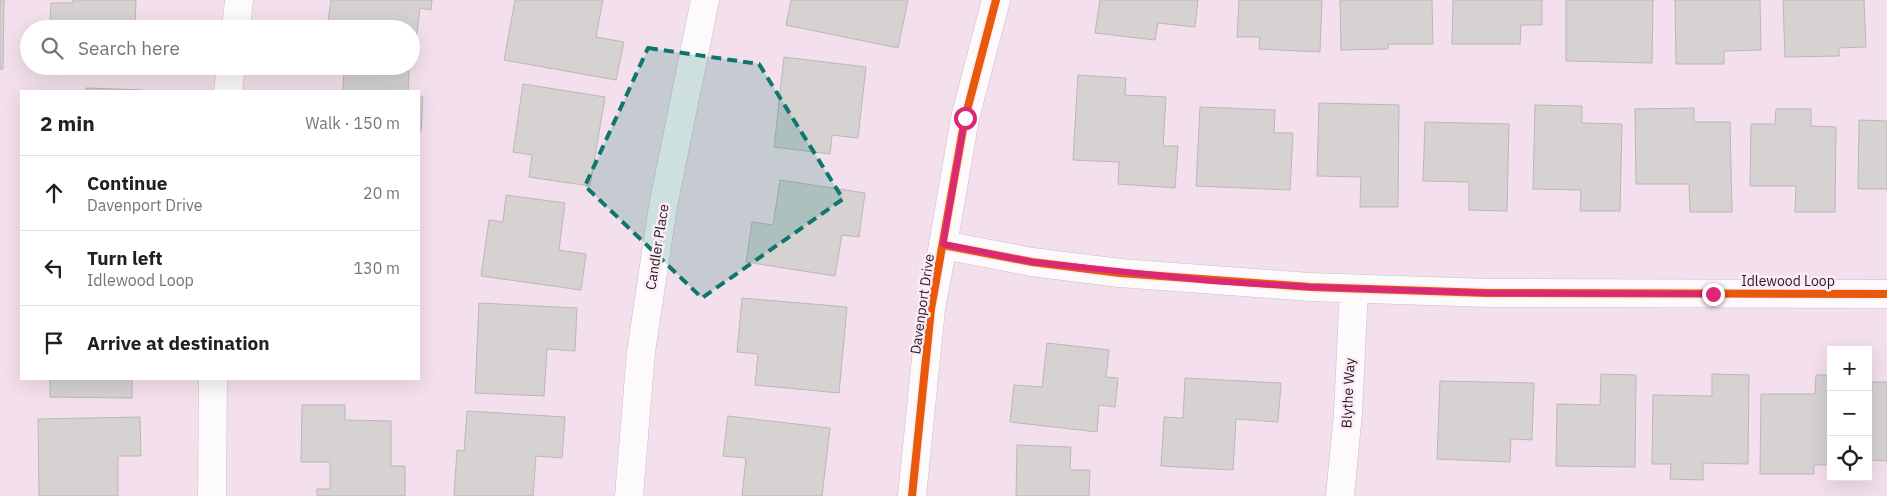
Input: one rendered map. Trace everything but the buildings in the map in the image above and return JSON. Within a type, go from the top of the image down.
[{"type":"street","points":[[237,20],[239,0]]},
{"type":"street","name":"Candler Place","points":[[629,496],[641,352],[663,206],[705,0]]},
{"type":"street","name":"Davenport Drive","points":[[912,496],[932,309],[943,244],[965,118],[996,0]]},
{"type":"street","points":[[228,90],[230,75]]},
{"type":"street","name":"Idlewood Loop","points":[[943,244],[1032,262],[1120,273],[1212,281],[1354,289],[1487,293],[1887,294]]},
{"type":"street","name":"Blythe Way","points":[[1340,496],[1348,413],[1354,289]]},
{"type":"street","points":[[212,496],[213,380]]},
{"type":"highlighted area","points":[[648,48],[759,64],[843,199],[702,298],[585,186]]},
{"type":"cycle path","points":[[912,496],[931,309],[965,118],[996,0]]},
{"type":"cycle path","points":[[943,245],[1032,262],[1120,273],[1310,287],[1487,293],[1887,294]]},
{"type":"route","points":[[965,118],[943,244],[1032,262],[1120,273],[1212,281],[1407,291],[1713,294]]}]
